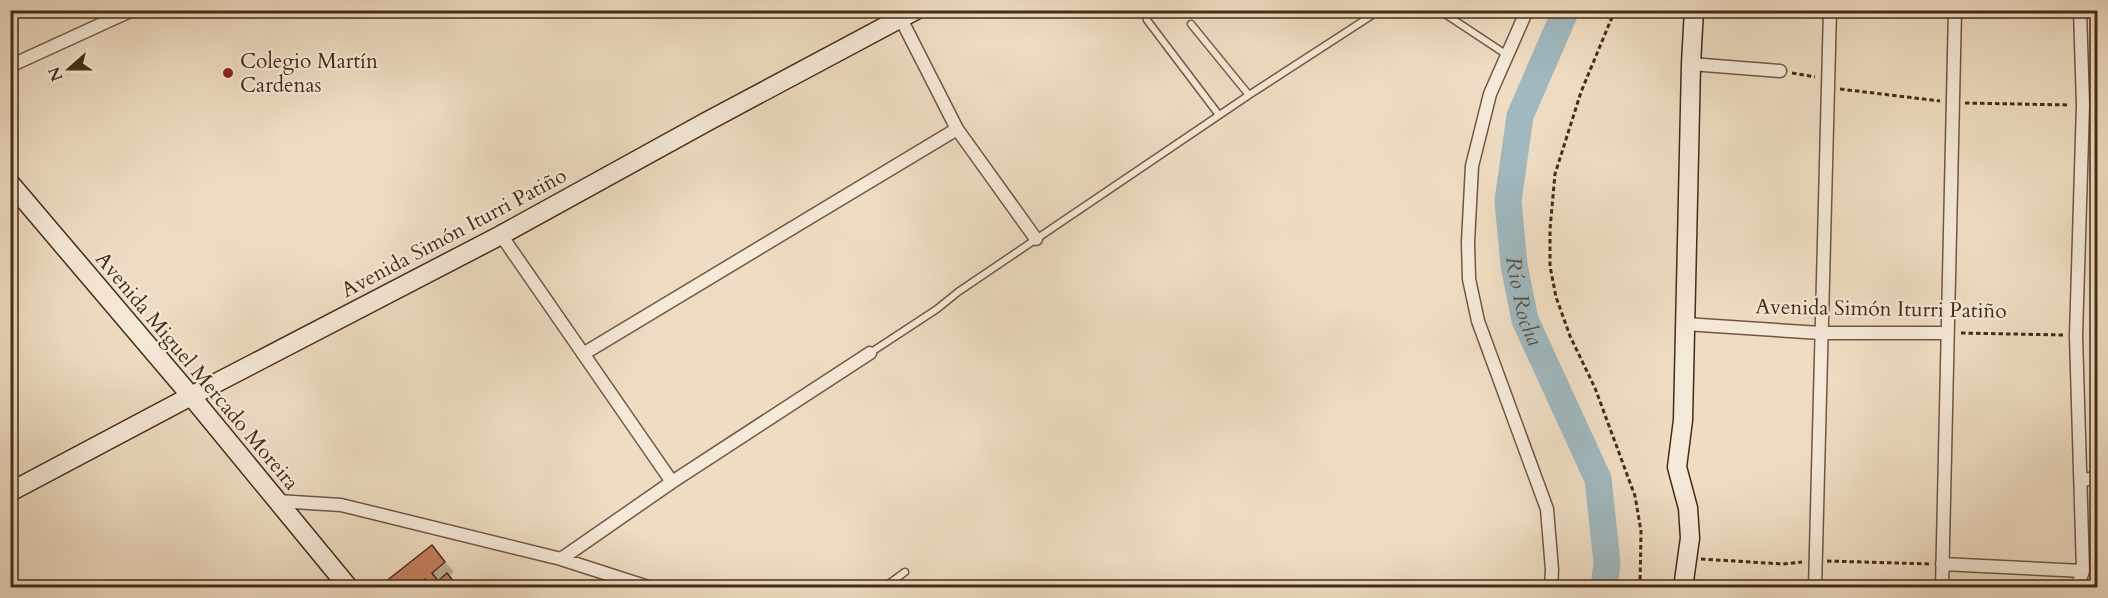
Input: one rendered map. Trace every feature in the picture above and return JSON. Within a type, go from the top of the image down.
[{"type":"street","points":[[10,66],[128,12],[128,10]]},
{"type":"street","points":[[1527,10],[1490,94],[1472,166],[1468,242],[1469,279],[1479,321],[1547,508],[1552,570],[1551,588]]},
{"type":"street","points":[[1683,588],[1690,538],[1688,508],[1677,467],[1683,420],[1694,10]]},
{"type":"street","points":[[1815,588],[1830,10]]},
{"type":"street","points":[[1942,588],[1955,10]]},
{"type":"street","points":[[2077,588],[2083,571],[2076,336],[2083,105],[2080,10]]},
{"type":"street","points":[[908,15],[957,129],[1036,239]]},
{"type":"street","name":"Avenida Simón Iturri Patiño","points":[[10,492],[501,235],[708,121],[908,15]]},
{"type":"street","points":[[1691,64],[1780,71]]},
{"type":"street","points":[[583,354],[957,129]]},
{"type":"street","name":"Avenida Miguel Mercado Moreira","points":[[10,183],[192,396],[349,588]]},
{"type":"street","points":[[501,235],[672,482]]},
{"type":"street","name":"Avenida Simón Iturri Patiño","points":[[1685,324],[1821,333],[1947,333]]},
{"type":"street","points":[[561,559],[672,482],[870,353]]},
{"type":"street","points":[[2080,480],[2097,478]]},
{"type":"street","points":[[277,501],[341,505],[561,559],[651,588]]},
{"type":"street","points":[[1942,564],[2083,571]]},
{"type":"lane","points":[[870,353],[1249,95],[1380,10]]},
{"type":"lane","points":[[1439,10],[1507,55]]},
{"type":"lane","points":[[1147,21],[1220,115]]},
{"type":"lane","points":[[1191,24],[1249,95]]},
{"type":"lane","points":[[883,588],[905,572]]},
{"type":"path","points":[[1615,10],[1581,92],[1555,174],[1550,229],[1550,266],[1556,297],[1570,336],[1595,388],[1635,496],[1641,531],[1640,588]]},
{"type":"path","points":[[1780,71],[1828,84],[1952,103],[2083,105]]},
{"type":"path","name":"Avenida Simón Iturri Patiño","points":[[1947,333],[2076,336]]},
{"type":"path","points":[[1687,558],[1783,564],[1816,561],[1942,564]]},
{"type":"building","points":[[432,545],[445,562],[432,573],[438,581],[447,573],[459,588],[428,588],[430,586],[425,579],[414,588],[390,588],[385,582]]},
{"type":"waterway","name":"Río Rocha","points":[[1566,10],[1520,116],[1508,201],[1514,265],[1525,320],[1598,479],[1607,563],[1604,588]]},
{"type":"place","name":"Colegio Martín Cardenas","points":[[228,73]]}]
